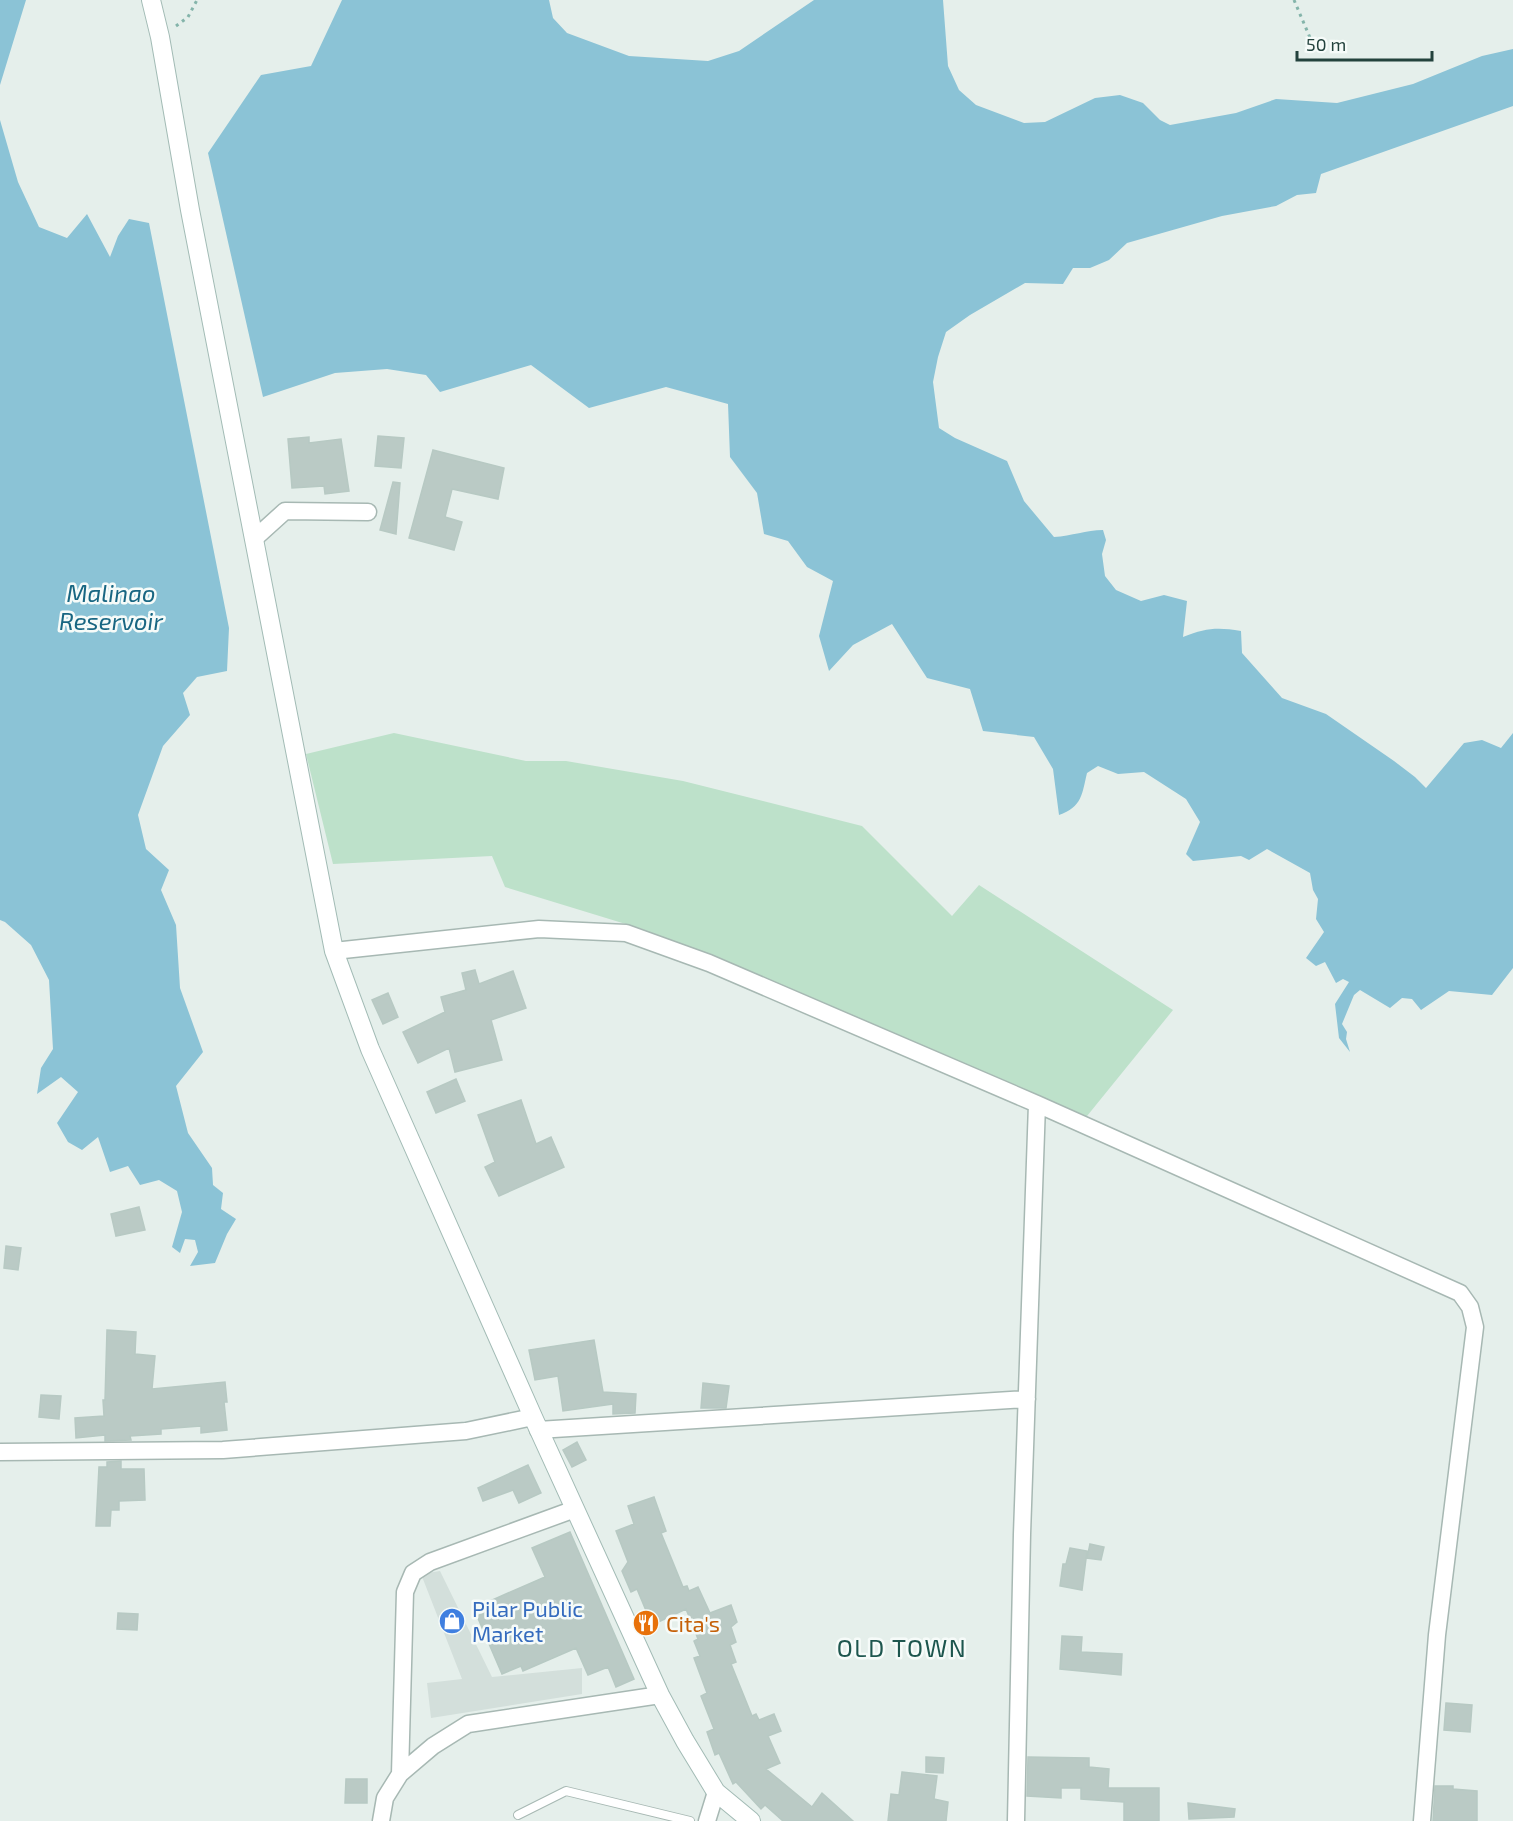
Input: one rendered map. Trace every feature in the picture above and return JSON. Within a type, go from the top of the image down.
[{"type":"main road","points":[[151,0],[160,37],[190,210],[334,951],[370,1049],[536,1424],[660,1695],[716,1792],[750,1821]]},
{"type":"street","points":[[254,539],[285,511],[368,512]]},
{"type":"street","points":[[334,951],[539,929],[626,933],[709,963],[1037,1104],[1460,1293],[1470,1307],[1475,1327],[1437,1635],[1422,1821]]},
{"type":"street","points":[[1016,1821],[1017,1677],[1037,1104]]},
{"type":"street","points":[[0,1452],[223,1450],[536,1424],[1027,1399]]},
{"type":"street","points":[[400,1774],[405,1592],[414,1573],[430,1562],[575,1509]]},
{"type":"street","points":[[381,1821],[385,1798],[400,1774],[433,1746],[468,1724],[660,1695]]},
{"type":"street","points":[[706,1821],[716,1792]]},
{"type":"lane","points":[[518,1815],[567,1791],[690,1821]]},
{"type":"path","points":[[160,37],[188,17],[197,0]]},
{"type":"path","points":[[1294,0],[1311,40]]},
{"type":"shaded area","name":"Pilar Public Market","points":[[440,1571],[492,1677],[582,1668],[582,1694],[431,1718],[427,1683],[462,1679],[421,1574]]},
{"type":"green space","points":[[394,733],[526,761],[566,761],[683,781],[862,826],[952,916],[979,885],[1173,1010],[1083,1121],[889,1040],[642,929],[505,887],[492,856],[333,864],[306,754]]},
{"type":"water","points":[[0,0],[26,0],[0,85]]},
{"type":"water","points":[[342,0],[549,0],[553,18],[567,33],[629,56],[708,61],[739,51],[814,0],[943,0],[948,66],[959,90],[976,105],[1024,123],[1045,122],[1095,98],[1120,95],[1143,103],[1160,120],[1170,125],[1236,113],[1276,99],[1337,103],[1413,84],[1482,56],[1513,49],[1513,106],[1321,174],[1316,193],[1297,195],[1276,206],[1222,216],[1127,243],[1109,260],[1090,268],[1073,268],[1063,284],[1025,283],[946,332],[933,382],[939,428],[955,438],[1007,461],[1024,501],[1054,537],[1103,530],[1106,540],[1102,554],[1105,576],[1116,590],[1141,601],[1164,595],[1187,601],[1183,637],[1212,629],[1241,631],[1242,653],[1282,698],[1326,714],[1394,761],[1426,788],[1464,743],[1482,740],[1501,748],[1513,733],[1513,968],[1492,995],[1449,991],[1421,1010],[1412,999],[1402,998],[1390,1008],[1360,990],[1354,995],[1342,1024],[1347,1032],[1346,1039],[1350,1052],[1339,1038],[1335,1004],[1349,982],[1343,979],[1336,983],[1325,962],[1316,966],[1306,958],[1324,932],[1316,919],[1318,899],[1313,890],[1310,873],[1267,849],[1249,860],[1241,856],[1193,861],[1186,854],[1200,822],[1186,799],[1144,772],[1118,774],[1098,766],[1087,773],[1077,804],[1059,815],[1053,769],[1034,737],[983,731],[970,689],[927,678],[892,624],[853,645],[829,671],[819,636],[833,581],[807,567],[788,541],[764,534],[757,493],[730,457],[728,404],[666,387],[589,408],[531,365],[440,392],[426,375],[387,369],[335,373],[263,397],[208,153],[261,75],[311,66]]},
{"type":"water","name":"Malinao Reservoir","points":[[0,120],[18,182],[39,227],[67,238],[87,214],[110,257],[118,236],[129,219],[149,223],[229,628],[227,671],[197,677],[183,693],[190,715],[163,746],[138,815],[146,849],[169,870],[161,890],[176,925],[180,988],[203,1052],[176,1086],[188,1133],[212,1168],[213,1185],[223,1193],[221,1209],[236,1219],[215,1263],[190,1266],[198,1252],[195,1240],[185,1239],[180,1253],[172,1247],[182,1212],[177,1191],[159,1180],[140,1185],[128,1166],[110,1172],[98,1137],[82,1150],[68,1142],[57,1123],[78,1092],[61,1077],[37,1094],[41,1068],[53,1049],[49,980],[31,945],[0,920]]},
{"type":"building","points":[[378,436],[404,438],[401,468],[375,466]]},
{"type":"building","points":[[309,437],[309,443],[341,439],[349,491],[325,494],[324,486],[292,488],[288,439]]},
{"type":"building","points":[[433,450],[504,468],[498,499],[452,489],[445,517],[462,522],[454,550],[409,538]]},
{"type":"building","points":[[393,482],[400,483],[396,534],[380,530]]},
{"type":"building","points":[[475,970],[479,984],[513,971],[526,1008],[491,1020],[502,1060],[455,1072],[449,1048],[418,1063],[403,1032],[445,1012],[441,997],[466,990],[462,973]]},
{"type":"building","points":[[388,993],[398,1017],[383,1024],[372,1000]]},
{"type":"building","points":[[456,1079],[465,1101],[436,1113],[427,1092]]},
{"type":"building","points":[[521,1100],[536,1144],[551,1137],[564,1167],[499,1196],[485,1167],[495,1162],[478,1115]]},
{"type":"building","points":[[139,1207],[145,1230],[116,1236],[111,1214]]},
{"type":"building","points":[[6,1246],[21,1248],[18,1270],[4,1268]]},
{"type":"building","points":[[107,1330],[136,1332],[135,1354],[155,1356],[152,1389],[225,1382],[227,1402],[224,1402],[227,1430],[201,1433],[201,1426],[161,1429],[161,1434],[130,1436],[131,1440],[105,1441],[105,1435],[76,1438],[75,1418],[104,1416]]},
{"type":"building","points":[[594,1340],[603,1392],[636,1394],[635,1413],[613,1414],[613,1404],[563,1411],[558,1376],[535,1380],[529,1350]]},
{"type":"building","points":[[703,1383],[729,1386],[726,1408],[701,1408]]},
{"type":"building","points":[[41,1395],[61,1396],[59,1419],[39,1417]]},
{"type":"building","points":[[577,1442],[586,1460],[572,1467],[563,1450]]},
{"type":"building","points":[[121,1461],[121,1469],[144,1469],[145,1500],[119,1501],[119,1510],[111,1510],[110,1526],[96,1526],[99,1467],[107,1467],[107,1462]]},
{"type":"building","points":[[528,1465],[541,1493],[519,1503],[513,1490],[483,1501],[478,1488]]},
{"type":"building","points":[[654,1497],[666,1531],[661,1533],[683,1587],[687,1586],[689,1591],[698,1587],[710,1613],[731,1605],[737,1622],[731,1627],[736,1642],[730,1645],[736,1662],[731,1664],[752,1716],[756,1714],[759,1720],[774,1714],[781,1731],[768,1736],[780,1763],[766,1769],[812,1807],[822,1793],[853,1821],[783,1821],[765,1805],[761,1809],[736,1782],[733,1784],[719,1753],[715,1755],[707,1732],[714,1729],[701,1696],[707,1693],[694,1658],[700,1656],[694,1641],[698,1639],[686,1609],[652,1625],[637,1589],[631,1592],[622,1571],[628,1562],[616,1531],[634,1524],[628,1506]]},
{"type":"building","points":[[570,1532],[634,1679],[616,1687],[608,1667],[588,1675],[576,1648],[523,1671],[521,1666],[502,1674],[477,1616],[496,1608],[492,1600],[545,1577],[532,1548]]},
{"type":"building","points":[[1090,1544],[1104,1547],[1101,1560],[1087,1558]]},
{"type":"building","points":[[1070,1548],[1087,1551],[1082,1590],[1060,1586],[1063,1564],[1066,1564]]},
{"type":"building","points":[[118,1613],[138,1614],[137,1630],[117,1629]]},
{"type":"building","points":[[1062,1636],[1082,1637],[1081,1652],[1122,1654],[1121,1675],[1060,1669]]},
{"type":"building","points":[[1446,1703],[1472,1705],[1470,1732],[1444,1730]]},
{"type":"building","points":[[926,1757],[944,1758],[943,1773],[926,1772]]},
{"type":"building","points":[[1028,1757],[1089,1758],[1089,1767],[1109,1769],[1108,1788],[1159,1788],[1159,1821],[1124,1821],[1124,1802],[1081,1799],[1081,1788],[1061,1788],[1061,1798],[1027,1796]]},
{"type":"building","points":[[902,1772],[937,1776],[934,1799],[948,1802],[946,1821],[888,1821],[891,1794],[899,1795]]},
{"type":"building","points":[[346,1779],[367,1779],[367,1803],[345,1803]]},
{"type":"building","points":[[1435,1786],[1453,1786],[1453,1789],[1477,1791],[1477,1821],[1433,1821]]},
{"type":"building","points":[[1188,1803],[1235,1809],[1234,1817],[1189,1819]]},
{"type":"place","name":"Pilar Public Market","points":[[452,1621]]},
{"type":"place","name":"Cita's","points":[[646,1623]]},
{"type":"district","name":"OLD TOWN","points":[[902,1647]]}]
